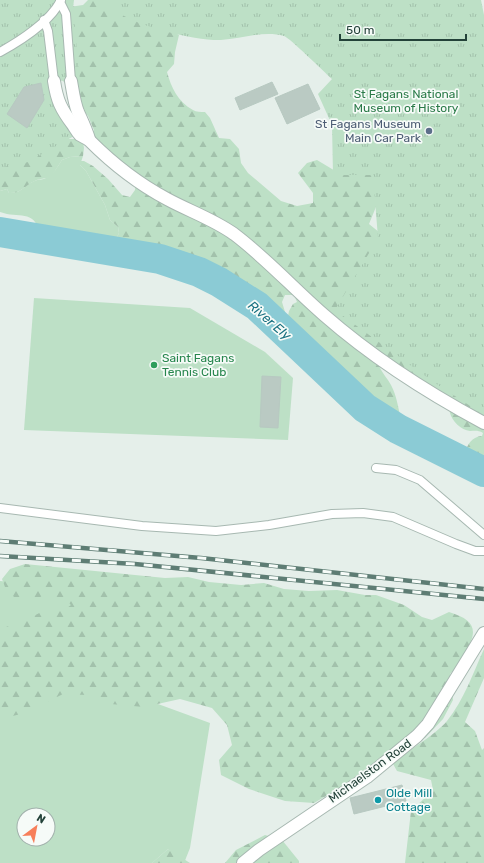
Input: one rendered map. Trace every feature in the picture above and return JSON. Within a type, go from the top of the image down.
[{"type":"street","points":[[54,81],[57,99],[80,135],[89,139],[107,157],[136,181],[167,199],[210,220],[233,234],[257,253],[324,315],[356,341],[421,387],[484,423]]},
{"type":"street","points":[[71,81],[78,112],[86,127],[89,139]]},
{"type":"street","name":"Michaelston Road","points":[[244,863],[259,850],[367,777],[417,736],[428,724],[484,633]]},
{"type":"lane","points":[[0,52],[9,47],[44,20],[54,11],[60,1]]},
{"type":"lane","points":[[60,1],[66,14],[71,81]]},
{"type":"lane","points":[[44,20],[48,31],[54,81]]},
{"type":"lane","points":[[376,468],[396,470],[420,480],[484,535]]},
{"type":"lane","points":[[0,508],[142,526],[216,531],[269,525],[332,514],[363,513],[393,517],[456,544],[475,551],[484,551]]},
{"type":"green space","points":[[0,0],[74,0],[73,8],[80,80],[54,81],[74,136],[28,162],[0,168]]},
{"type":"green space","points":[[88,0],[116,0],[179,35],[174,64],[167,72],[176,94],[188,107],[196,111],[205,112],[210,118],[219,138],[230,139],[239,149],[241,163],[248,173],[281,201],[297,206],[313,203],[313,193],[298,173],[307,163],[317,160],[337,172],[375,169],[378,202],[369,224],[484,317],[484,467],[477,466],[472,463],[465,453],[471,441],[482,436],[483,433],[463,429],[457,425],[450,413],[451,400],[381,364],[379,366],[395,393],[401,419],[393,424],[385,422],[369,417],[347,404],[333,387],[333,370],[328,367],[316,371],[306,364],[303,355],[305,333],[287,321],[289,311],[293,304],[297,302],[294,295],[285,295],[282,302],[285,312],[277,318],[260,312],[261,294],[235,297],[224,291],[217,276],[216,266],[153,243],[142,244],[143,252],[135,259],[128,261],[115,248],[116,239],[119,233],[118,227],[110,220],[105,205],[86,171],[80,165],[80,161],[84,161],[93,166],[108,179],[122,195],[130,197],[135,190],[136,177],[92,135],[94,130],[88,116],[80,106],[76,94],[59,77],[69,7],[83,5]]},
{"type":"green space","name":"St Fagans National Museum of History","points":[[102,0],[481,0],[484,15],[484,415],[432,381],[335,310],[378,238],[373,175],[333,175],[332,125],[318,94],[332,79],[284,36],[276,34],[260,34],[221,40],[210,40],[183,36],[154,28],[128,18]]},
{"type":"green space","points":[[0,73],[59,139],[77,139],[83,142],[84,148],[83,156],[70,157],[62,160],[51,177],[37,180],[20,191],[13,193],[9,193],[7,189],[0,191]]},
{"type":"green space","points":[[83,156],[80,165],[86,171],[105,205],[110,220],[118,227],[119,233],[116,239],[84,238],[81,241],[70,241],[64,233],[54,231],[41,234],[38,226],[30,217],[0,212],[0,191],[7,189],[9,193],[17,192],[33,181],[49,177],[62,160],[70,157]]},
{"type":"green space","name":"Saint Fagans Tennis Club","points":[[34,298],[190,308],[265,352],[293,378],[288,440],[24,430]]},
{"type":"green space","points":[[25,564],[165,578],[188,577],[209,582],[241,585],[264,583],[284,589],[309,591],[337,590],[365,595],[376,595],[404,605],[422,617],[432,620],[449,612],[458,615],[469,622],[473,632],[472,638],[462,659],[450,674],[453,700],[443,719],[425,738],[402,745],[384,755],[343,786],[314,803],[285,801],[249,789],[221,775],[219,760],[232,745],[227,725],[212,708],[180,699],[144,707],[111,704],[87,695],[63,694],[25,713],[0,719],[0,629],[24,621],[47,609],[63,611],[71,605],[64,598],[45,595],[35,599],[14,597],[5,587],[2,579],[10,569]]},
{"type":"green space","points":[[0,581],[207,602],[0,660]]},
{"type":"green space","points":[[484,649],[484,678],[465,722],[475,731],[482,750],[484,748],[484,863],[405,863],[411,811],[433,790],[431,780],[397,771],[392,762],[429,737],[447,721],[463,695]]},
{"type":"green space","points":[[67,676],[158,704],[210,723],[190,848],[184,863],[168,849],[152,863],[0,863],[0,698]]},
{"type":"green space","points":[[265,835],[282,840],[299,863],[225,863],[236,850]]},
{"type":"green space","points":[[168,849],[190,863],[152,863]]},
{"type":"building","points":[[272,82],[278,94],[240,110],[235,98]]},
{"type":"building","points":[[41,83],[44,100],[27,128],[7,114],[24,87]]},
{"type":"building","points":[[308,84],[320,109],[287,124],[275,98]]},
{"type":"building","points":[[262,376],[281,377],[278,428],[260,427]]},
{"type":"building","name":"Olde Mill Cottage","points":[[402,785],[406,801],[354,814],[350,798]]},
{"type":"waterway","name":"River Ely","points":[[0,232],[160,259],[199,272],[219,282],[257,306],[365,408],[398,429],[484,472]]},
{"type":"railway","points":[[0,541],[201,558],[484,589]]},
{"type":"railway","points":[[0,556],[135,564],[484,599]]},
{"type":"place","name":"St Fagans Museum Main Car Park","points":[[429,131]]},
{"type":"place","name":"Saint Fagans Tennis Club","points":[[154,365]]},
{"type":"place","name":"Olde Mill Cottage","points":[[378,800]]}]
